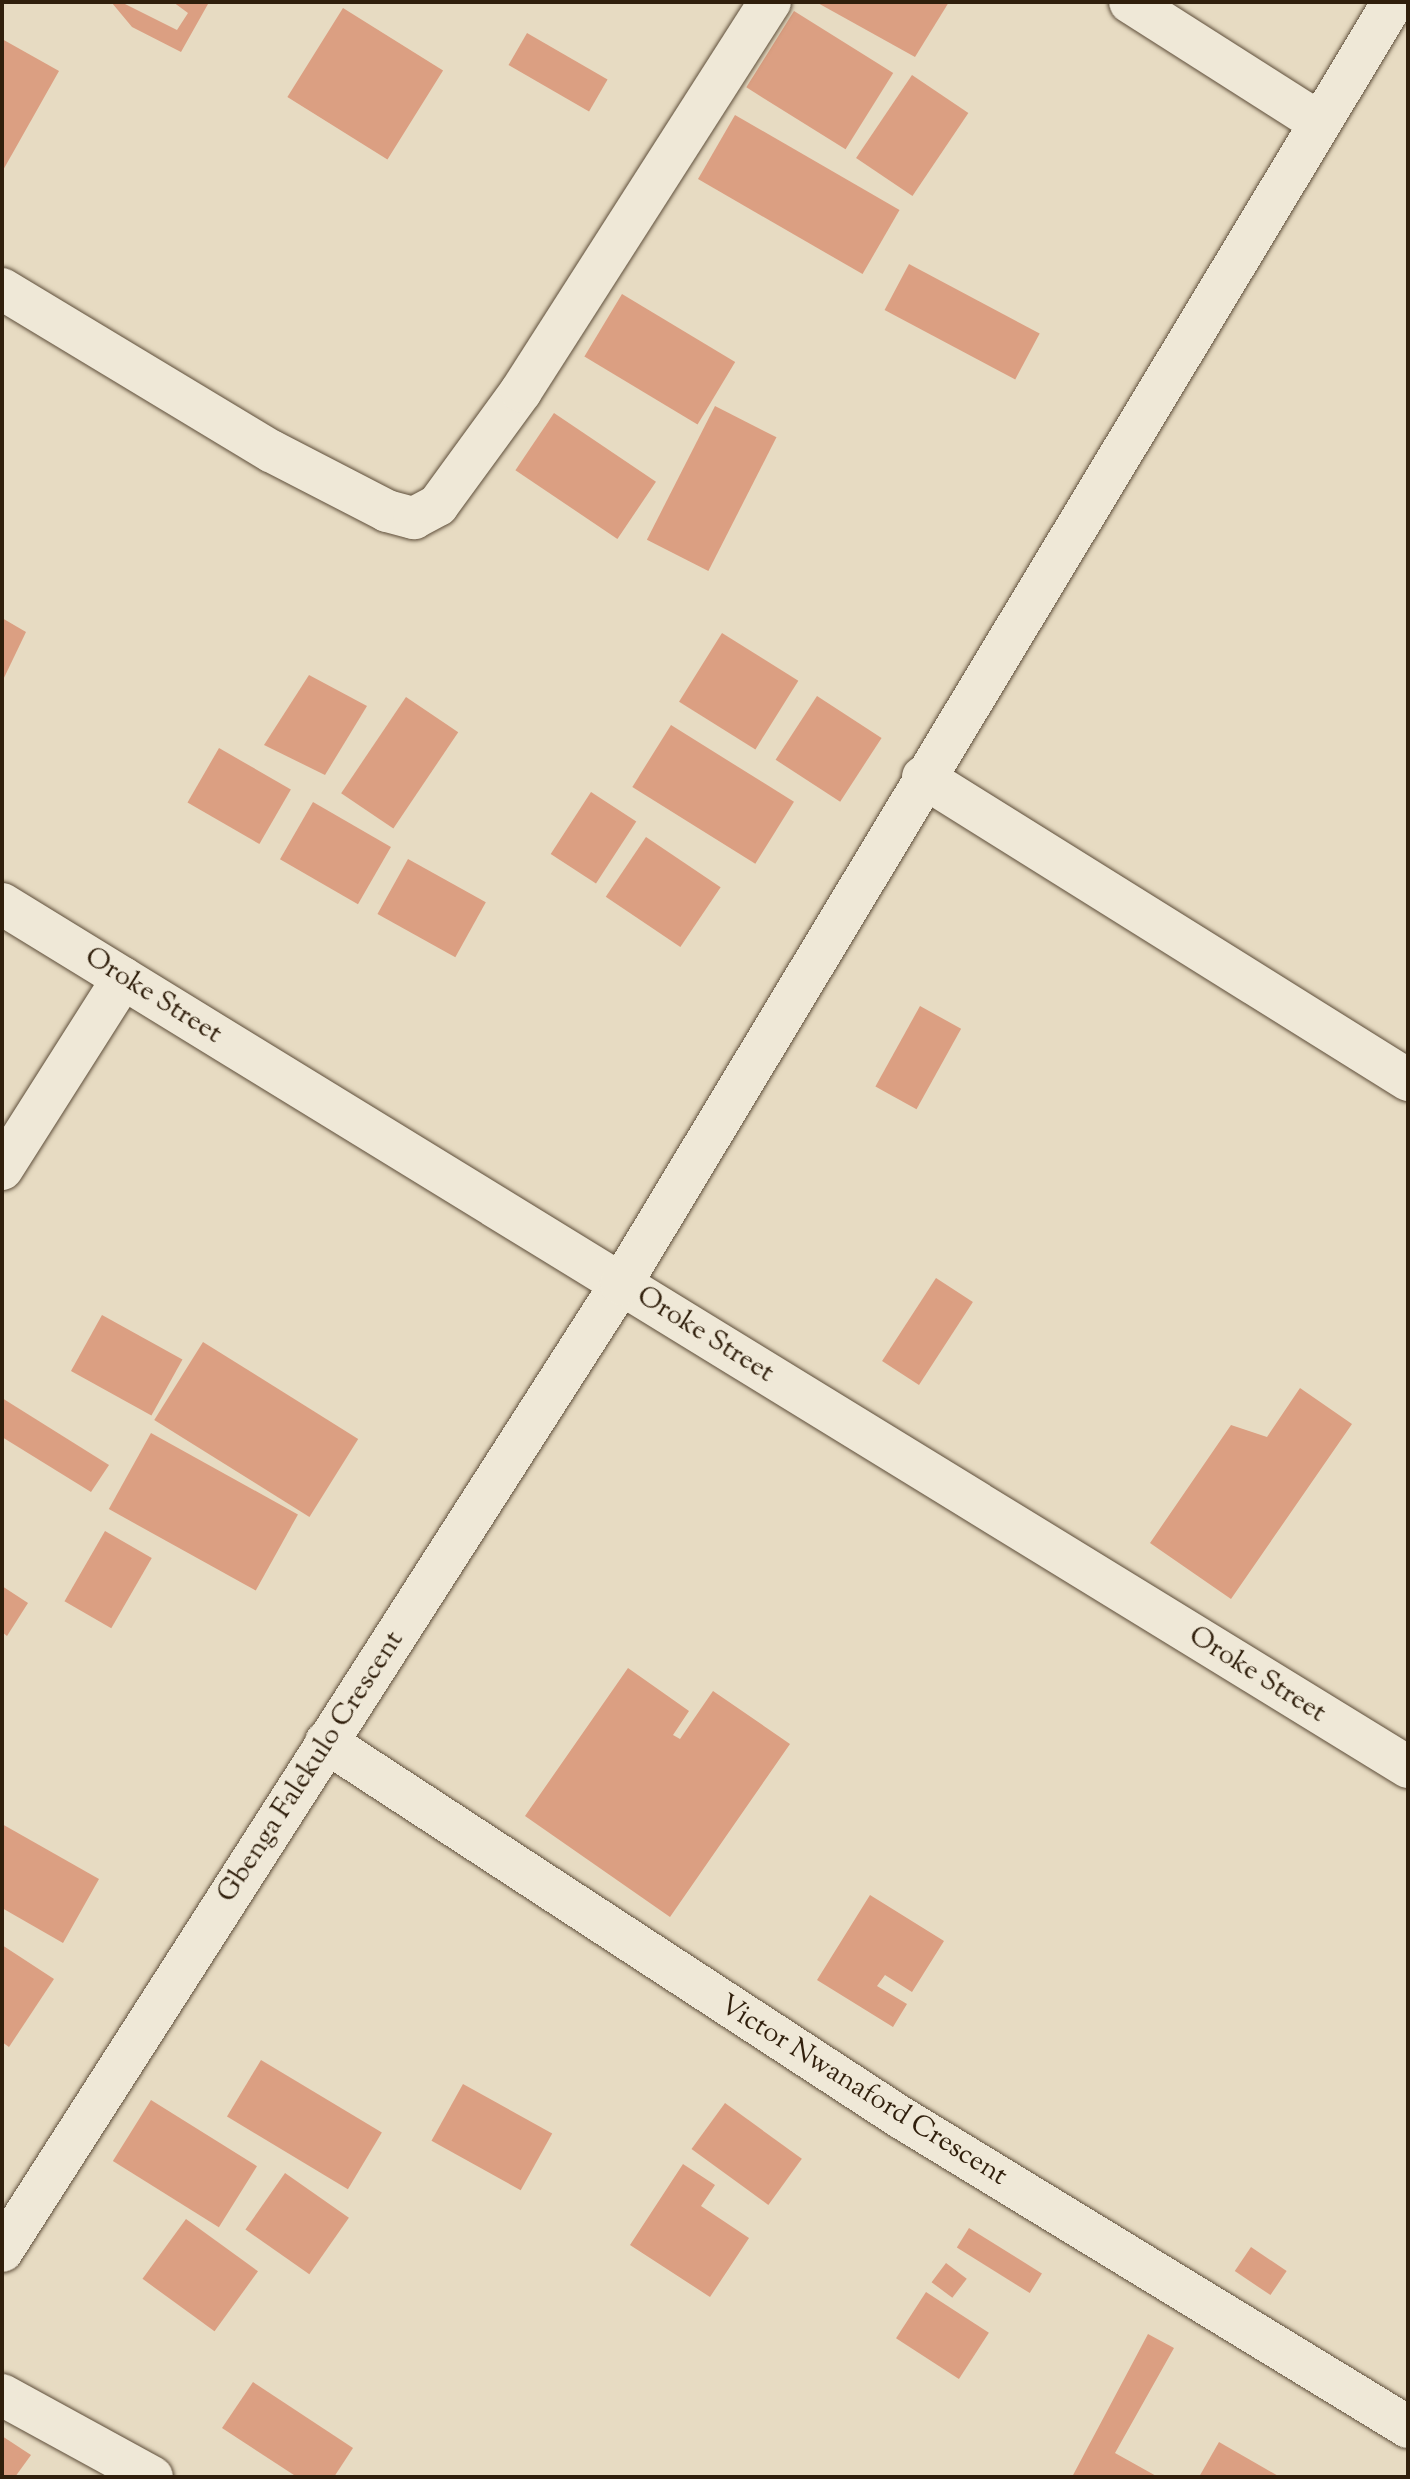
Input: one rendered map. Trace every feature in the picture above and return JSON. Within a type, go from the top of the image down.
[{"type":"street","points":[[2,289],[271,451],[387,511],[414,518],[438,505],[521,391],[770,2]]},
{"type":"street","points":[[1130,2],[1317,121]]},
{"type":"street","name":"Gbenga Falekulo Crescent","points":[[2,2251],[621,1284],[1317,121],[1393,2]]},
{"type":"street","points":[[923,777],[1407,1077]]},
{"type":"street","name":"Oroke Street","points":[[2,904],[1408,1767]]},
{"type":"street","points":[[2,1169],[123,978]]},
{"type":"street","name":"Victor Nwanaford Crescent","points":[[326,1742],[900,2117],[1408,2427]]},
{"type":"street","points":[[2,2395],[152,2477]]},
{"type":"building","points":[[121,2],[177,30],[188,13],[173,2],[208,4],[181,52],[132,27],[112,3]]},
{"type":"building","points":[[816,2],[949,2],[915,57]]},
{"type":"building","points":[[343,8],[443,71],[387,160],[287,97]]},
{"type":"building","points":[[794,11],[893,73],[846,149],[746,87]]},
{"type":"building","points":[[527,33],[608,80],[589,112],[508,65]]},
{"type":"building","points":[[2,39],[59,71],[2,172]]},
{"type":"building","points":[[912,75],[968,113],[912,196],[856,158]]},
{"type":"building","points":[[735,115],[900,210],[863,274],[698,179]]},
{"type":"building","points":[[909,264],[1040,333],[1015,379],[885,310]]},
{"type":"building","points":[[622,294],[735,362],[698,425],[584,357]]},
{"type":"building","points":[[715,406],[776,437],[708,571],[647,540]]},
{"type":"building","points":[[554,413],[656,482],[617,539],[515,470]]},
{"type":"building","points":[[2,618],[26,632],[2,682]]},
{"type":"building","points":[[722,633],[798,681],[755,749],[679,702]]},
{"type":"building","points":[[309,675],[367,706],[325,775],[264,745]]},
{"type":"building","points":[[817,696],[882,738],[840,802],[776,760]]},
{"type":"building","points":[[406,697],[458,732],[393,828],[341,793]]},
{"type":"building","points":[[671,725],[794,802],[755,864],[632,787]]},
{"type":"building","points":[[219,748],[291,790],[259,844],[188,803]]},
{"type":"building","points":[[591,792],[636,821],[596,883],[551,854]]},
{"type":"building","points":[[313,802],[391,847],[358,904],[280,859]]},
{"type":"building","points":[[646,837],[721,887],[680,947],[606,897]]},
{"type":"building","points":[[408,859],[486,902],[455,957],[377,914]]},
{"type":"building","points":[[920,1006],[961,1029],[917,1109],[875,1086]]},
{"type":"building","points":[[936,1278],[973,1302],[919,1385],[882,1361]]},
{"type":"building","points":[[102,1315],[182,1360],[151,1416],[71,1371]]},
{"type":"building","points":[[203,1342],[358,1439],[309,1517],[154,1420]]},
{"type":"building","points":[[1300,1388],[1352,1424],[1231,1599],[1150,1543],[1231,1425],[1267,1437]]},
{"type":"building","points":[[2,1398],[109,1465],[91,1492],[2,1437]]},
{"type":"building","points":[[151,1433],[298,1514],[256,1591],[109,1509]]},
{"type":"building","points":[[105,1531],[152,1558],[111,1628],[64,1601]]},
{"type":"building","points":[[2,1586],[28,1603],[7,1636],[2,1632]]},
{"type":"building","points":[[628,1668],[689,1711],[673,1735],[680,1739],[713,1691],[790,1744],[670,1917],[525,1816]]},
{"type":"building","points":[[2,1824],[99,1879],[63,1943],[2,1908]]},
{"type":"building","points":[[870,1895],[944,1941],[912,1992],[885,1975],[877,1986],[907,2004],[893,2027],[817,1980]]},
{"type":"building","points":[[2,1945],[54,1979],[9,2047],[2,2042]]},
{"type":"building","points":[[261,2060],[382,2133],[348,2189],[227,2117]]},
{"type":"building","points":[[463,2084],[552,2133],[521,2190],[431,2141]]},
{"type":"building","points":[[151,2100],[257,2166],[219,2227],[113,2161]]},
{"type":"building","points":[[725,2103],[802,2159],[768,2205],[691,2149]]},
{"type":"building","points":[[683,2164],[715,2185],[701,2206],[749,2238],[710,2297],[630,2245]]},
{"type":"building","points":[[285,2173],[349,2218],[309,2274],[245,2230]]},
{"type":"building","points":[[186,2219],[258,2271],[215,2331],[143,2279]]},
{"type":"building","points":[[969,2228],[1042,2274],[1030,2293],[957,2248]]},
{"type":"building","points":[[1251,2247],[1287,2271],[1270,2295],[1235,2271]]},
{"type":"building","points":[[946,2263],[967,2279],[952,2298],[932,2282]]},
{"type":"building","points":[[926,2292],[989,2333],[959,2379],[896,2338]]},
{"type":"building","points":[[1148,2334],[1174,2348],[1115,2453],[1158,2477],[1072,2477]]},
{"type":"building","points":[[253,2382],[353,2448],[334,2477],[297,2477],[222,2428]]},
{"type":"building","points":[[2,2436],[31,2455],[15,2477],[2,2477]]},
{"type":"building","points":[[1219,2442],[1280,2477],[1199,2477]]}]
